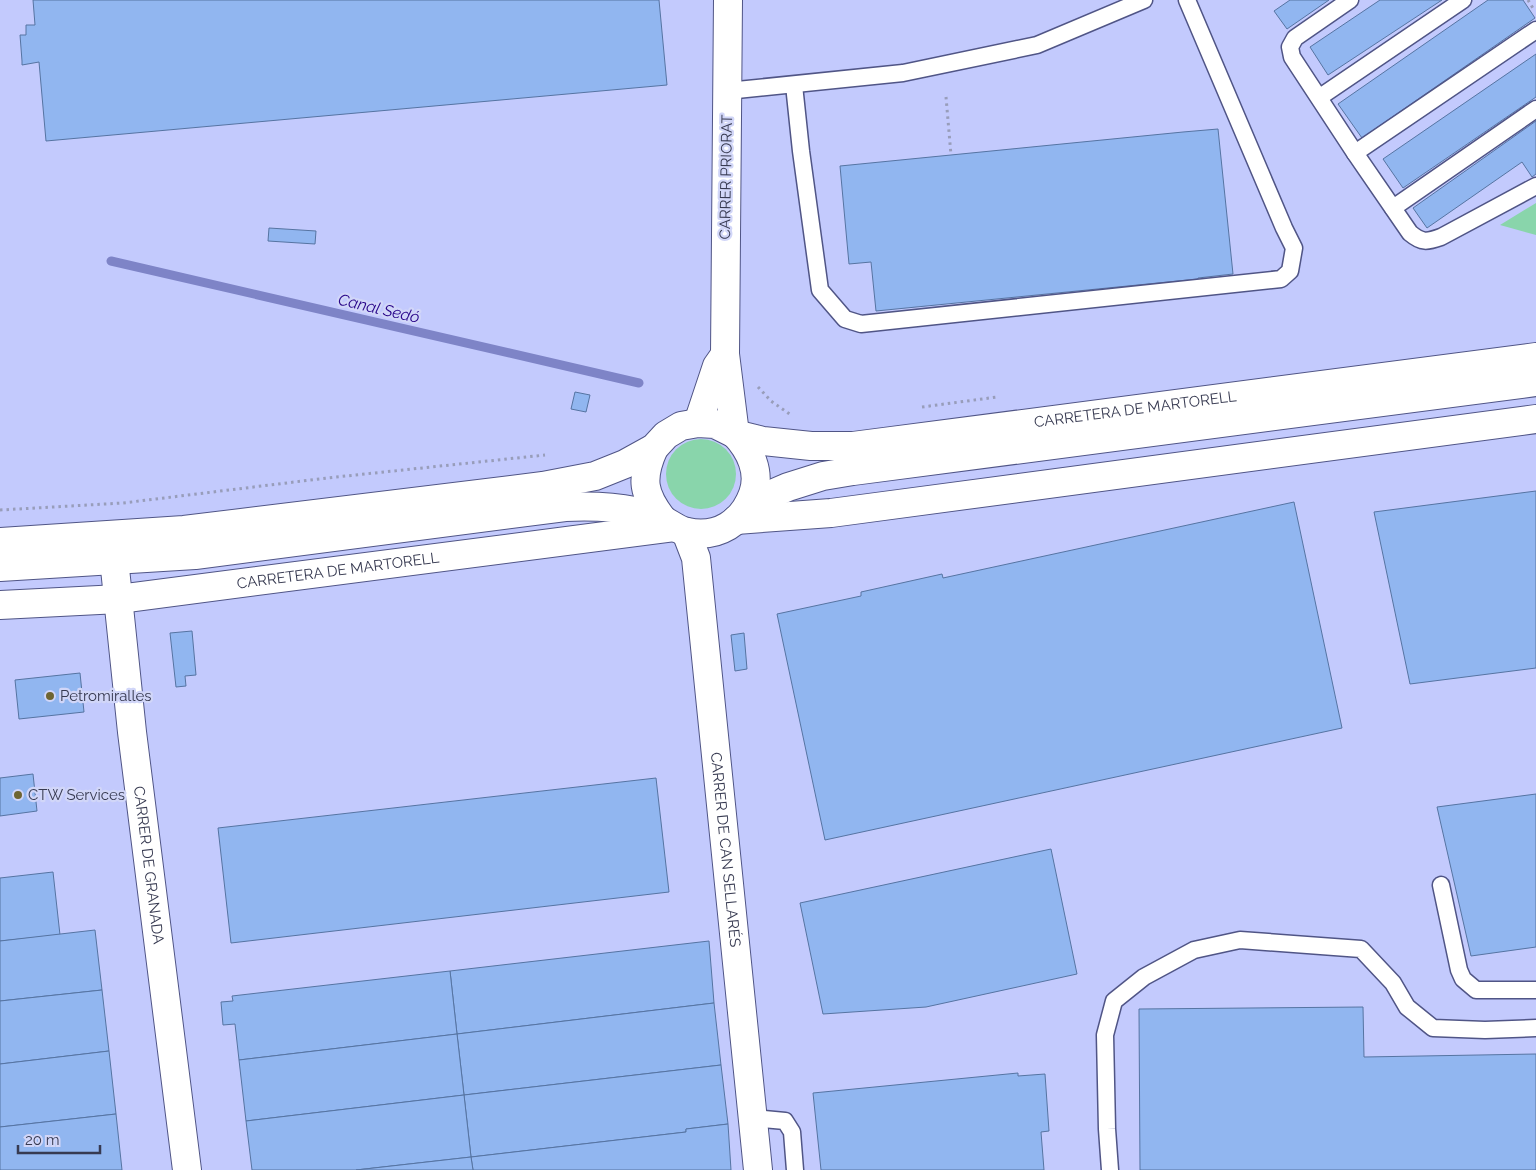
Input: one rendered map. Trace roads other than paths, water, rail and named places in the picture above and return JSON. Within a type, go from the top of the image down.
[{"type":"street","name":"CARRER PRIORAT","points":[[728,0],[725,360],[735,434]]},
{"type":"street","name":"CARRETERA DE MARTORELL","points":[[0,542],[184,530],[543,486],[595,476],[625,464],[654,448],[666,435],[681,426],[698,423],[715,424],[735,434],[763,441],[788,444],[853,446],[1536,357]]},
{"type":"street","name":"CARRER PRIORAT","points":[[698,423],[717,366],[725,360]]},
{"type":"street","name":"CARRETERA DE MARTORELL","points":[[0,567],[195,555],[590,506],[615,508],[698,534],[711,533],[724,528],[743,512],[788,487],[814,479],[853,471],[1536,382]]},
{"type":"street","name":"CARRETERA DE MARTORELL","points":[[743,512],[851,510],[1536,419]]},
{"type":"street","name":"CARRETERA DE MARTORELL","points":[[735,434],[746,447],[753,460],[756,475],[754,490],[743,512]]},
{"type":"street","name":"CARRETERA DE MARTORELL","points":[[654,448],[647,464],[645,482],[648,499],[674,527]]},
{"type":"street","name":"CARRETERA DE MARTORELL","points":[[0,606],[119,599],[674,527]]},
{"type":"street","name":"CARRER DE CAN SELLARÉS","points":[[674,527],[696,558],[758,1170]]},
{"type":"street","name":"CARRER DE GRANADA","points":[[114,559],[132,732],[187,1170]]},
{"type":"lane","points":[[727,92],[903,74],[1037,44],[1144,0]]},
{"type":"lane","points":[[794,85],[802,160],[820,290],[845,319],[861,324],[1281,279],[1290,271],[1294,248],[1187,0]]},
{"type":"lane","points":[[1350,0],[1295,38],[1290,47],[1292,56],[1410,233],[1416,239],[1423,241],[1441,237],[1536,186]]},
{"type":"lane","points":[[1320,97],[1463,0]]},
{"type":"lane","points":[[1355,153],[1536,30]]},
{"type":"lane","points":[[1393,208],[1536,109]]},
{"type":"lane","points":[[1441,884],[1459,970],[1463,979],[1476,990],[1536,990]]},
{"type":"lane","points":[[1110,1170],[1105,1035],[1114,1001],[1144,977],[1194,950],[1240,940],[1361,949],[1393,983],[1407,1007],[1434,1028],[1485,1030],[1536,1028]]},
{"type":"lane","points":[[753,1118],[785,1121],[792,1132],[795,1170]]},
{"type":"waterway","name":"Canal Sedó","points":[[111,261],[639,383]]},
{"type":"place","name":"Petromiralles","points":[[50,696]]},
{"type":"place","name":"CTW Services","points":[[18,795]]}]
